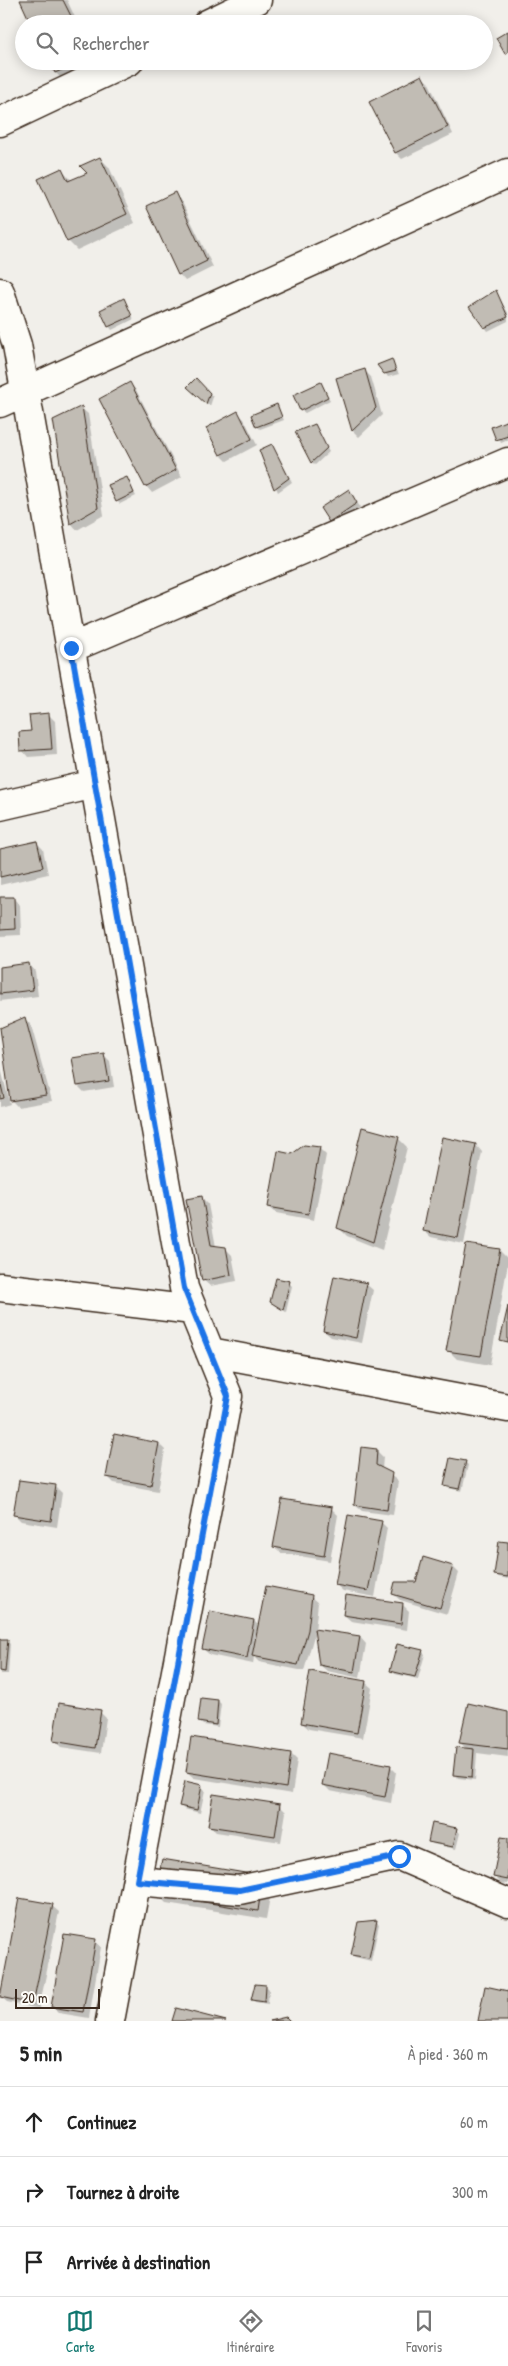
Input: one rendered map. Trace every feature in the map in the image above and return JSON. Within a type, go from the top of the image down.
[{"type":"street","points":[[226,15],[257,0]]},
{"type":"street","points":[[0,122],[109,70]]},
{"type":"street","points":[[0,403],[508,173]]},
{"type":"street","points":[[0,292],[17,345],[184,1288],[228,1396],[110,2021]]},
{"type":"street","points":[[71,648],[508,462]]},
{"type":"street","points":[[0,806],[95,784]]},
{"type":"street","points":[[0,1286],[193,1310]]},
{"type":"street","points":[[210,1352],[508,1408]]},
{"type":"street","points":[[137,1881],[240,1890],[399,1856],[508,1903]]},
{"type":"building","points":[[20,0],[63,0],[70,15],[27,15]]},
{"type":"building","points":[[508,31],[508,52],[505,54],[496,38]]},
{"type":"building","points":[[422,75],[448,127],[395,153],[369,102]]},
{"type":"building","points":[[100,157],[127,214],[67,242],[38,179],[62,168],[68,181],[87,173],[80,166]]},
{"type":"building","points":[[175,192],[207,261],[178,275],[146,206]]},
{"type":"building","points":[[496,290],[508,317],[484,328],[469,307]]},
{"type":"building","points":[[124,298],[132,316],[108,327],[100,310]]},
{"type":"building","points":[[392,359],[396,371],[384,374],[377,365]]},
{"type":"building","points":[[365,369],[376,408],[352,431],[336,378]]},
{"type":"building","points":[[196,378],[210,393],[206,404],[187,387]]},
{"type":"building","points":[[130,382],[176,470],[145,487],[99,399]]},
{"type":"building","points":[[321,382],[328,397],[300,411],[293,395]]},
{"type":"building","points":[[277,404],[282,417],[256,427],[251,415]]},
{"type":"building","points":[[82,406],[98,508],[70,524],[53,420]]},
{"type":"building","points":[[238,411],[252,439],[220,455],[206,428]]},
{"type":"building","points":[[508,420],[508,436],[496,440],[491,427]]},
{"type":"building","points":[[315,424],[327,448],[311,463],[295,432]]},
{"type":"building","points":[[272,444],[289,478],[274,489],[259,450]]},
{"type":"building","points":[[127,477],[134,493],[116,502],[108,485]]},
{"type":"building","points":[[349,489],[357,503],[329,522],[320,508]]},
{"type":"building","points":[[49,713],[52,749],[20,751],[19,732],[31,731],[29,715]]},
{"type":"building","points":[[37,841],[43,867],[0,877],[0,849]]},
{"type":"building","points":[[0,897],[14,897],[15,929],[0,930]]},
{"type":"building","points":[[29,963],[33,990],[0,994],[0,967]]},
{"type":"building","points":[[25,1017],[46,1095],[10,1101],[0,1028]]},
{"type":"building","points":[[104,1053],[109,1081],[77,1086],[72,1058]]},
{"type":"building","points":[[0,1080],[4,1098],[0,1099]]},
{"type":"building","points":[[362,1127],[399,1137],[373,1242],[337,1228]]},
{"type":"building","points":[[442,1137],[476,1144],[458,1238],[423,1231]]},
{"type":"building","points":[[304,1145],[320,1147],[308,1214],[268,1207],[278,1151],[292,1154]]},
{"type":"building","points":[[202,1196],[211,1245],[226,1247],[231,1275],[202,1281],[186,1199]]},
{"type":"building","points":[[466,1244],[500,1249],[481,1356],[446,1351]]},
{"type":"building","points":[[334,1276],[367,1283],[356,1338],[323,1331]]},
{"type":"building","points":[[276,1278],[290,1281],[283,1310],[270,1302]]},
{"type":"building","points":[[508,1306],[508,1343],[500,1341]]},
{"type":"building","points":[[114,1434],[159,1443],[151,1485],[106,1477]]},
{"type":"building","points":[[361,1447],[377,1449],[376,1465],[392,1473],[387,1510],[354,1505]]},
{"type":"building","points":[[450,1458],[466,1461],[459,1489],[444,1486]]},
{"type":"building","points":[[19,1480],[56,1485],[51,1521],[13,1515]]},
{"type":"building","points":[[282,1499],[332,1507],[324,1556],[273,1547]]},
{"type":"building","points":[[348,1515],[382,1521],[368,1591],[335,1585]]},
{"type":"building","points":[[499,1541],[508,1542],[508,1577],[494,1575]]},
{"type":"building","points":[[423,1557],[453,1566],[440,1608],[392,1594],[395,1582],[416,1582]]},
{"type":"building","points":[[266,1586],[312,1595],[308,1630],[298,1665],[252,1656]]},
{"type":"building","points":[[346,1595],[403,1603],[401,1624],[343,1615]]},
{"type":"building","points":[[210,1611],[254,1620],[247,1658],[202,1649]]},
{"type":"building","points":[[314,1629],[360,1636],[354,1672],[319,1665]]},
{"type":"building","points":[[0,1639],[8,1639],[5,1672],[0,1671]]},
{"type":"building","points":[[397,1644],[423,1650],[415,1677],[390,1671]]},
{"type":"building","points":[[310,1671],[366,1681],[357,1733],[301,1723]]},
{"type":"building","points":[[201,1698],[218,1700],[216,1725],[198,1722]]},
{"type":"building","points":[[59,1703],[101,1710],[95,1748],[53,1741]]},
{"type":"building","points":[[468,1703],[508,1712],[508,1749],[459,1743]]},
{"type":"building","points":[[191,1737],[291,1753],[286,1788],[186,1772]]},
{"type":"building","points":[[456,1747],[474,1749],[472,1777],[453,1775]]},
{"type":"building","points":[[328,1753],[391,1765],[385,1797],[322,1785]]},
{"type":"building","points":[[185,1781],[202,1785],[197,1810],[179,1806]]},
{"type":"building","points":[[213,1794],[280,1804],[275,1836],[208,1826]]},
{"type":"building","points":[[432,1823],[457,1828],[453,1847],[428,1842]]},
{"type":"building","points":[[501,1837],[508,1838],[508,1880],[493,1877]]},
{"type":"building","points":[[162,1859],[263,1876],[258,1911],[155,1894]]},
{"type":"building","points":[[19,1898],[53,1904],[33,2004],[0,1997]]},
{"type":"building","points":[[377,1920],[369,1958],[351,1955],[358,1922]]},
{"type":"building","points":[[64,1934],[96,1939],[83,2012],[51,2007]]},
{"type":"building","points":[[255,1984],[266,1985],[265,2002],[251,2000]]},
{"type":"building","points":[[485,1986],[508,1991],[508,2021],[478,2021]]},
{"type":"building","points":[[176,2008],[226,2021],[172,2021]]},
{"type":"building","points":[[286,2017],[290,2021],[269,2021]]},
{"type":"route","points":[[71,648],[184,1288],[228,1396],[137,1881],[240,1890],[399,1856]]}]
